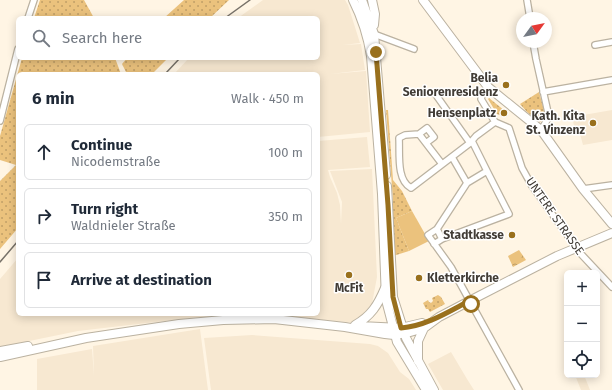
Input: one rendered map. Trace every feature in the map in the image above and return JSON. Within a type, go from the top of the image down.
[{"type":"main road","points":[[354,0],[363,22],[371,56],[382,194],[386,300],[393,331],[402,352],[426,390]]},
{"type":"main road","points":[[362,0],[370,19],[374,34]]},
{"type":"main road","points":[[372,0],[375,14],[374,34],[388,205],[393,297],[403,331],[434,390]]},
{"type":"main road","points":[[423,0],[488,88],[541,130],[583,189],[612,224]]},
{"type":"main road","points":[[403,331],[439,317],[577,247],[612,233]]},
{"type":"main road","points":[[355,325],[374,310],[385,288]]},
{"type":"main road","points":[[0,357],[86,338],[179,324],[274,317],[345,327],[403,331],[424,328],[439,317]]},
{"type":"main road","points":[[345,327],[355,325],[393,331]]},
{"type":"main road","points":[[418,361],[418,341],[424,328]]},
{"type":"main road","points":[[0,351],[72,338],[86,338]]},
{"type":"street","points":[[29,16],[34,0]]},
{"type":"street","points":[[527,0],[529,12]]},
{"type":"street","points":[[374,34],[414,49]]},
{"type":"street","points":[[595,45],[612,42]]},
{"type":"street","points":[[534,48],[549,117],[541,130]]},
{"type":"street","points":[[0,121],[16,57]]},
{"type":"street","points":[[543,92],[612,80]]},
{"type":"street","points":[[426,143],[434,137],[427,128],[419,134],[404,135],[399,138],[402,178],[411,188],[471,142],[476,136],[494,122],[481,99],[482,93],[488,88]]},
{"type":"street","points":[[434,244],[442,239],[509,214],[488,171],[471,142],[436,95]]},
{"type":"street","name":"UNTERE STRASSE","points":[[494,122],[508,128],[522,168],[532,186],[581,254],[612,287]]},
{"type":"street","points":[[419,134],[442,164]]},
{"type":"street","points":[[452,157],[467,183]]},
{"type":"street","points":[[488,171],[467,183],[437,230],[428,235],[451,267],[519,390]]},
{"type":"street","points":[[583,189],[612,185]]},
{"type":"street","points":[[437,230],[442,239]]},
{"type":"shaded area","points":[[263,0],[345,0],[360,43],[343,45],[361,44],[365,70],[330,74],[366,71],[370,132],[320,137],[320,72],[176,72],[187,60],[320,60],[320,16],[241,16]]},
{"type":"shaded area","name":"Kath. Kita St. Vinzenz","points":[[612,110],[612,140],[583,145],[579,130],[575,130],[572,117]]},
{"type":"shaded area","points":[[367,137],[370,167],[328,170],[340,205],[341,224],[342,202],[330,171],[372,169],[377,277],[371,309],[358,323],[279,316],[320,316],[320,141]]},
{"type":"shaded area","points":[[16,260],[16,316],[220,316],[199,317],[78,331],[0,347],[0,279]]},
{"type":"shaded area","points":[[200,329],[208,390],[37,390],[37,359],[92,349],[94,376],[93,346]]},
{"type":"shaded area","points":[[252,335],[370,344],[378,346],[388,353],[400,372],[409,379],[416,390],[211,390],[204,338]]},
{"type":"shaded area","points":[[451,352],[474,390],[443,390],[428,364]]},
{"type":"shaded area","points":[[576,378],[585,378],[590,390],[581,390]]},
{"type":"green space","points":[[40,0],[84,0],[93,16],[35,16]]},
{"type":"green space","points":[[184,0],[229,0],[212,16],[166,16]]},
{"type":"green space","points":[[21,60],[116,60],[120,72],[18,72]]},
{"type":"green space","points":[[125,60],[166,60],[154,72],[126,72],[122,64]]},
{"type":"green space","points":[[16,79],[16,165],[0,160],[0,136]]},
{"type":"green space","name":"Hensenplatz","points":[[539,92],[546,117],[544,121],[540,122],[527,112],[520,104]]},
{"type":"green space","points":[[489,98],[505,111],[503,116],[497,114],[488,99]]},
{"type":"green space","points":[[386,110],[388,110],[393,180],[402,191],[412,211],[396,218],[409,251],[393,256],[393,200]]},
{"type":"green space","points":[[16,165],[16,230],[0,249],[0,181]]},
{"type":"green space","points":[[412,211],[429,241],[409,251],[396,218]]},
{"type":"green space","points":[[519,250],[526,260],[513,267],[508,256]]},
{"type":"green space","points":[[438,295],[445,304],[430,312],[426,309],[423,303],[428,300],[431,303],[433,301],[432,298]]},
{"type":"railway","points":[[228,16],[250,0]]},
{"type":"railway","points":[[167,72],[178,60]]},
{"type":"railway","points":[[0,262],[16,243]]},
{"type":"place","name":"Belia Seniorenresidenz","points":[[506,85]]},
{"type":"place","name":"Hensenplatz","points":[[504,113]]},
{"type":"place","name":"Kath. Kita St. Vinzenz","points":[[593,123]]},
{"type":"place","name":"Stadtkasse","points":[[512,235]]},
{"type":"place","name":"McFit","points":[[349,275]]},
{"type":"place","name":"Kletterkirche","points":[[419,278]]},
{"type":"route","points":[[376,52],[388,205],[393,297],[401,328],[418,325],[439,317],[469,301],[471,304]]}]
